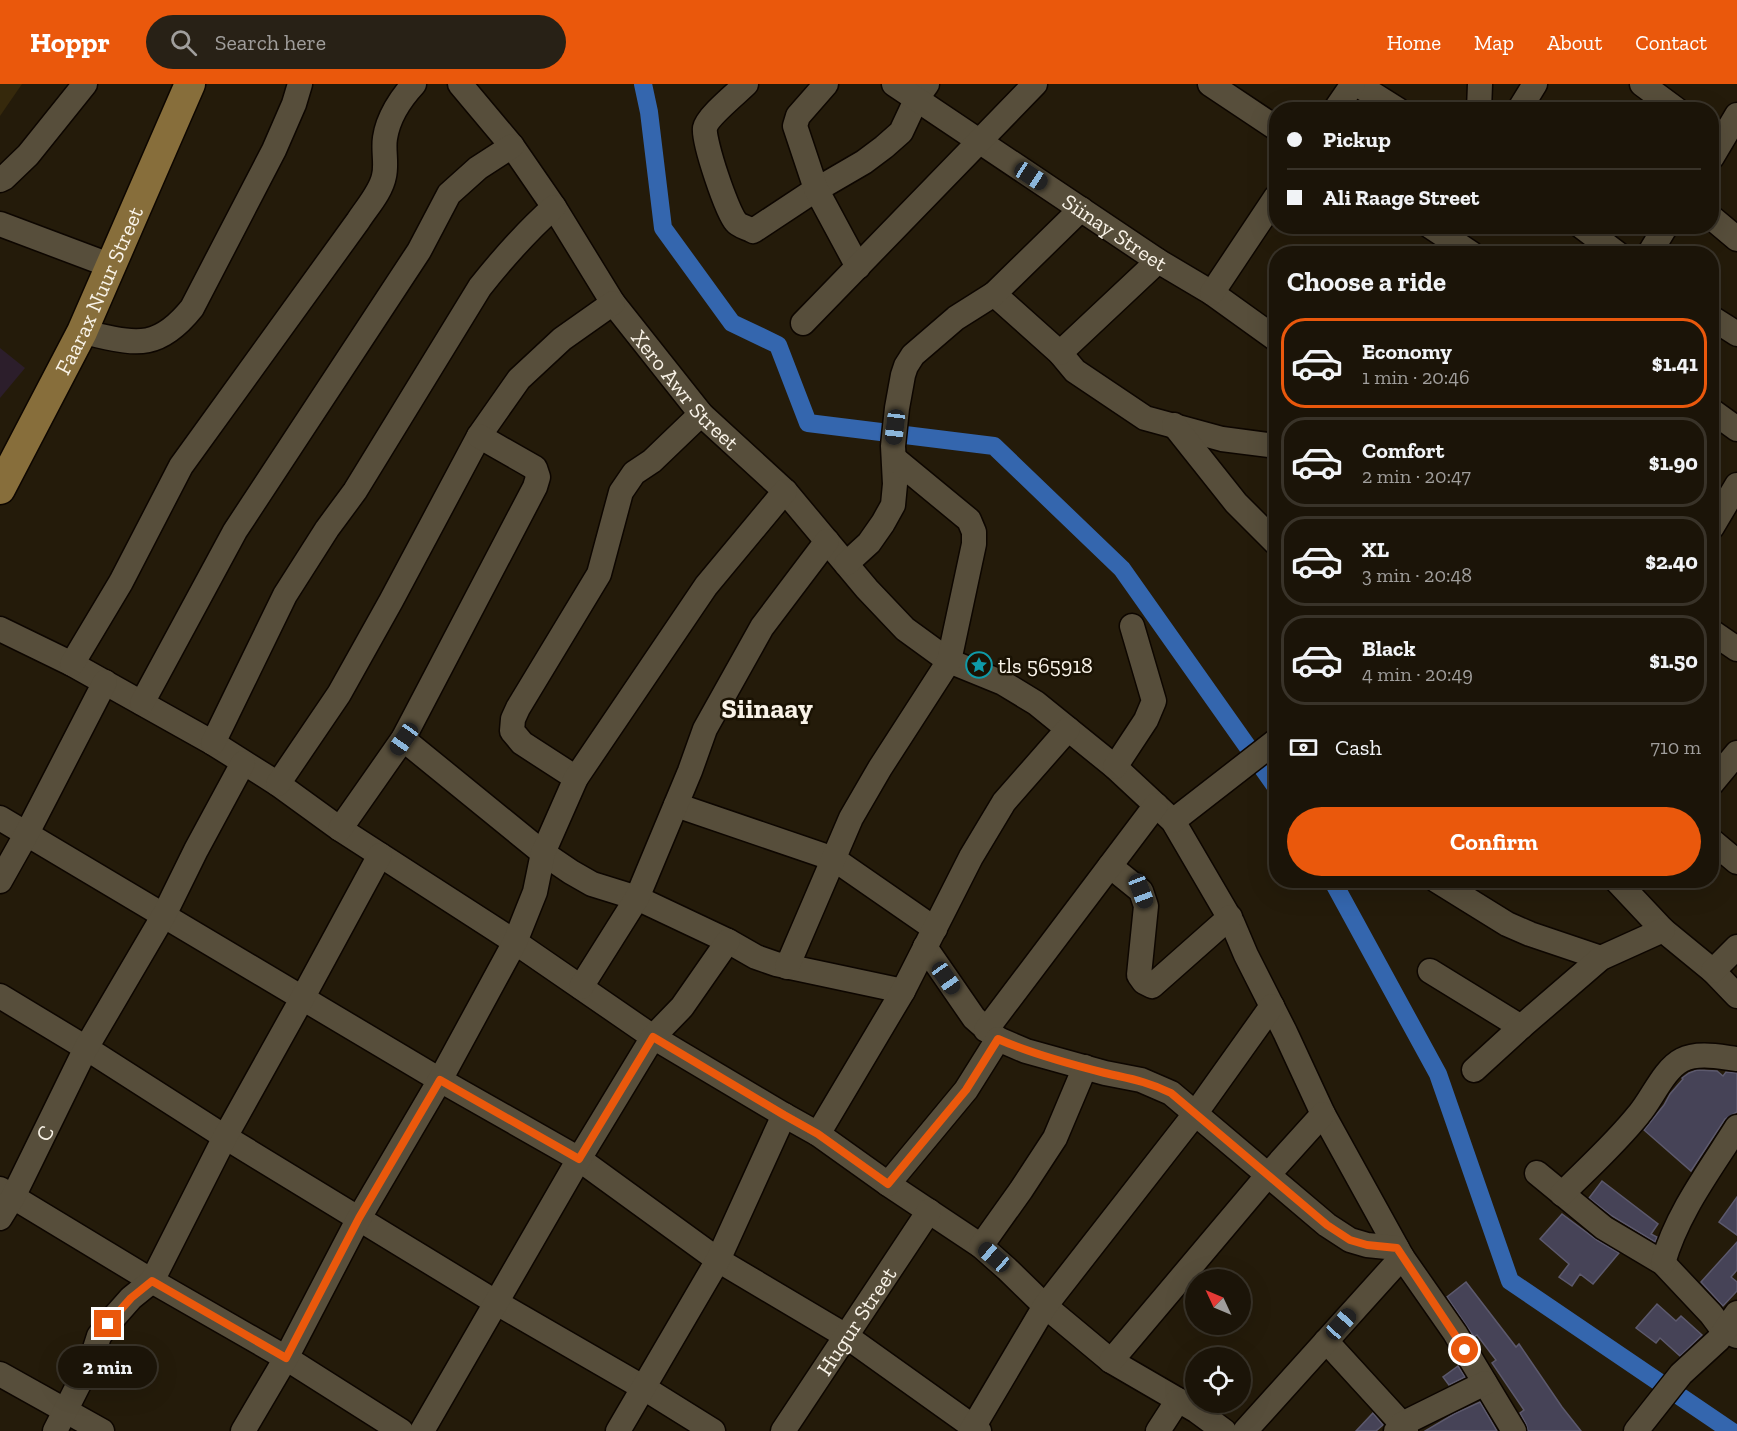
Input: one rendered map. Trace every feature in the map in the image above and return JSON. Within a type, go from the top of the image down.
[{"type":"main road","name":"Faarax Nuur Street","points":[[0,489],[81,332],[189,85]]},
{"type":"street","points":[[0,180],[28,155],[85,84]]},
{"type":"street","points":[[81,332],[133,342],[152,340],[168,332],[186,315],[192,308],[274,150],[300,84]]},
{"type":"street","points":[[72,664],[121,582],[181,465],[380,188],[385,175],[385,137],[392,117],[414,84]]},
{"type":"street","name":"Xero Awr Street","points":[[460,84],[512,146],[554,207],[613,303],[701,414],[785,491],[867,589],[904,629],[949,661],[1003,683],[1036,703],[1115,767],[1165,813],[1230,917],[1323,1114],[1400,1252],[1455,1333],[1514,1431]]},
{"type":"street","points":[[746,84],[714,114],[705,127],[705,136],[716,178],[736,222],[753,231],[816,189],[864,162],[901,132],[922,92]]},
{"type":"street","points":[[826,84],[798,116],[795,126],[816,189],[858,267]]},
{"type":"street","name":"Siinay Street","points":[[894,84],[922,92],[980,142],[1158,261],[1212,293],[1269,334]]},
{"type":"street","points":[[803,323],[1035,84]]},
{"type":"street","points":[[1210,84],[1269,123]]},
{"type":"street","points":[[1341,102],[1355,84],[1385,102]]},
{"type":"street","points":[[1479,102],[1480,84]]},
{"type":"street","points":[[1525,102],[1535,84]]},
{"type":"street","points":[[1642,84],[1666,102]]},
{"type":"street","points":[[142,703],[235,531],[418,251],[450,194],[478,168],[512,146]]},
{"type":"street","points":[[213,743],[285,595],[355,490],[480,287],[501,259],[554,207]]},
{"type":"street","points":[[1212,293],[1269,208]]},
{"type":"street","points":[[846,564],[868,543],[884,523],[893,505],[897,408],[903,375],[913,355],[956,318],[994,294],[1081,209]]},
{"type":"street","points":[[0,224],[109,265]]},
{"type":"street","points":[[1719,224],[1737,239]]},
{"type":"street","points":[[1447,234],[1462,246]]},
{"type":"street","points":[[1591,234],[1607,246]]},
{"type":"street","points":[[1060,354],[1158,261]]},
{"type":"street","points":[[994,294],[1060,354],[1075,371],[1144,418],[1222,438],[1269,445]]},
{"type":"street","points":[[279,784],[339,694],[391,602],[479,436],[519,379],[562,339],[613,303]]},
{"type":"street","points":[[1719,322],[1737,334]]},
{"type":"street","points":[[576,778],[522,743],[512,731],[513,719],[599,574],[621,492],[634,473],[652,461],[701,414]]},
{"type":"street","points":[[1719,416],[1737,429]]},
{"type":"street","points":[[1174,425],[1236,503],[1269,536]]},
{"type":"street","points":[[340,829],[404,739],[530,498],[538,477],[535,468],[479,436]]},
{"type":"street","points":[[787,967],[851,818],[880,768],[949,661],[974,544],[974,532],[969,520],[894,453]]},
{"type":"street","points":[[1721,516],[1737,485]]},
{"type":"street","points":[[243,1431],[286,1358],[359,1218],[440,1080],[515,942],[535,892],[543,853],[576,778],[706,586],[785,491]]},
{"type":"street","points":[[581,987],[637,898],[705,729],[762,627],[827,541]]},
{"type":"street","points":[[1115,767],[1146,720],[1154,701],[1132,626]]},
{"type":"street","points":[[0,629],[72,664],[213,743],[279,784],[340,829],[515,942],[653,1037],[818,1134],[981,1246],[1045,1306],[1112,1361],[1224,1431]]},
{"type":"street","points":[[1719,637],[1737,649]]},
{"type":"street","points":[[0,881],[105,682]]},
{"type":"street","points":[[818,1134],[903,992],[971,857],[1004,802],[1068,729]]},
{"type":"street","points":[[404,739],[543,853],[592,884],[637,898],[728,941],[756,957],[787,967],[903,992]]},
{"type":"street","points":[[888,1184],[966,1090],[992,1034],[1110,866],[1165,813],[1225,781],[1269,746]]},
{"type":"street","points":[[1719,769],[1737,753]]},
{"type":"street","name":"C","points":[[0,1218],[7,1193],[86,1048],[164,915],[243,763]]},
{"type":"street","points":[[676,805],[834,859],[930,938],[974,1018],[992,1034],[1026,1051],[1141,1080],[1171,1093],[1327,1225],[1350,1240],[1400,1252],[1326,1341],[1245,1431]]},
{"type":"street","points":[[0,818],[440,1080],[579,1159],[718,1260],[846,1336],[974,1430],[1045,1306],[1195,1114],[1272,1006]]},
{"type":"street","points":[[1719,847],[1737,862]]},
{"type":"street","points":[[60,1421],[92,1358],[99,1336],[131,1298],[152,1281],[225,1137],[380,855]]},
{"type":"street","points":[[1110,866],[1141,891],[1146,906],[1139,975],[1144,982],[1152,986],[1230,917]]},
{"type":"street","points":[[1454,888],[1507,924],[1601,958]]},
{"type":"street","points":[[1624,888],[1664,930],[1713,971],[1737,996]]},
{"type":"street","points":[[1474,1070],[1601,958],[1664,930]]},
{"type":"street","points":[[422,1431],[579,1159],[653,1037],[682,1007],[728,941]]},
{"type":"street","points":[[1713,971],[1737,947]]},
{"type":"street","points":[[1430,971],[1521,1027]]},
{"type":"street","points":[[0,996],[497,1303],[644,1388],[713,1431]]},
{"type":"street","points":[[1562,1194],[1611,1147],[1640,1113],[1669,1071],[1682,1060],[1698,1056],[1737,1059]]},
{"type":"street","points":[[981,1246],[1055,1138],[1085,1067]]},
{"type":"street","points":[[1112,1361],[1268,1175],[1323,1114]]},
{"type":"street","points":[[618,1431],[718,1260],[784,1115]]},
{"type":"street","points":[[1663,1263],[1677,1223],[1737,1127]]},
{"type":"street","points":[[1537,1173],[1618,1237],[1663,1263],[1711,1314],[1732,1326],[1681,1374],[1636,1431]]},
{"type":"street","points":[[7,1193],[152,1281],[286,1358],[401,1431]]},
{"type":"street","name":"Hugur Street","points":[[783,1431],[929,1211]]},
{"type":"street","points":[[1326,1341],[1401,1429],[1485,1383]]},
{"type":"street","points":[[0,1374],[60,1421],[102,1431]]},
{"type":"street","points":[[1158,1431],[1178,1401]]},
{"type":"shaded area","points":[[0,84],[22,84],[0,116]]},
{"type":"shaded area","points":[[0,348],[25,368],[0,398]]},
{"type":"building","points":[[1697,1070],[1717,1071],[1723,1076],[1726,1072],[1737,1073],[1737,1112],[1725,1119],[1691,1171],[1644,1130],[1682,1078]]},
{"type":"building","points":[[1602,1181],[1658,1224],[1651,1234],[1657,1237],[1655,1242],[1612,1216],[1589,1198]]},
{"type":"building","points":[[1737,1197],[1737,1235],[1719,1222]]},
{"type":"building","points":[[1562,1214],[1619,1253],[1593,1284],[1580,1274],[1572,1286],[1559,1277],[1569,1264],[1540,1239]]},
{"type":"building","points":[[1737,1242],[1737,1270],[1731,1277],[1737,1282],[1737,1291],[1723,1306],[1701,1282]]},
{"type":"building","points":[[1466,1282],[1516,1347],[1519,1344],[1581,1431],[1528,1431],[1520,1413],[1524,1410],[1492,1363],[1496,1360],[1477,1335],[1474,1337],[1447,1297]]},
{"type":"building","points":[[1657,1304],[1676,1321],[1681,1316],[1702,1335],[1680,1356],[1660,1338],[1656,1343],[1636,1328]]},
{"type":"building","points":[[1458,1366],[1465,1377],[1449,1385],[1443,1377]]},
{"type":"building","points":[[1480,1402],[1497,1431],[1425,1431],[1454,1414]]},
{"type":"building","points":[[1373,1413],[1383,1425],[1376,1431],[1356,1431]]},
{"type":"waterway","points":[[643,84],[649,112],[663,228],[732,323],[778,345],[808,423],[994,446],[1122,569],[1269,777]]},
{"type":"waterway","points":[[1336,888],[1438,1074],[1510,1281],[1731,1431]]},
{"type":"place","name":"tls 565918","points":[[979,665]]},
{"type":"district","name":"Siinaay","points":[[767,708]]},
{"type":"route","points":[[108,1324],[131,1298],[152,1281],[286,1358],[359,1218],[440,1080],[579,1159],[653,1037],[818,1134],[888,1184],[966,1090],[998,1039],[1026,1051],[1105,1073],[1141,1080],[1171,1093],[1327,1225],[1350,1240],[1367,1245],[1397,1248],[1465,1350]]}]
